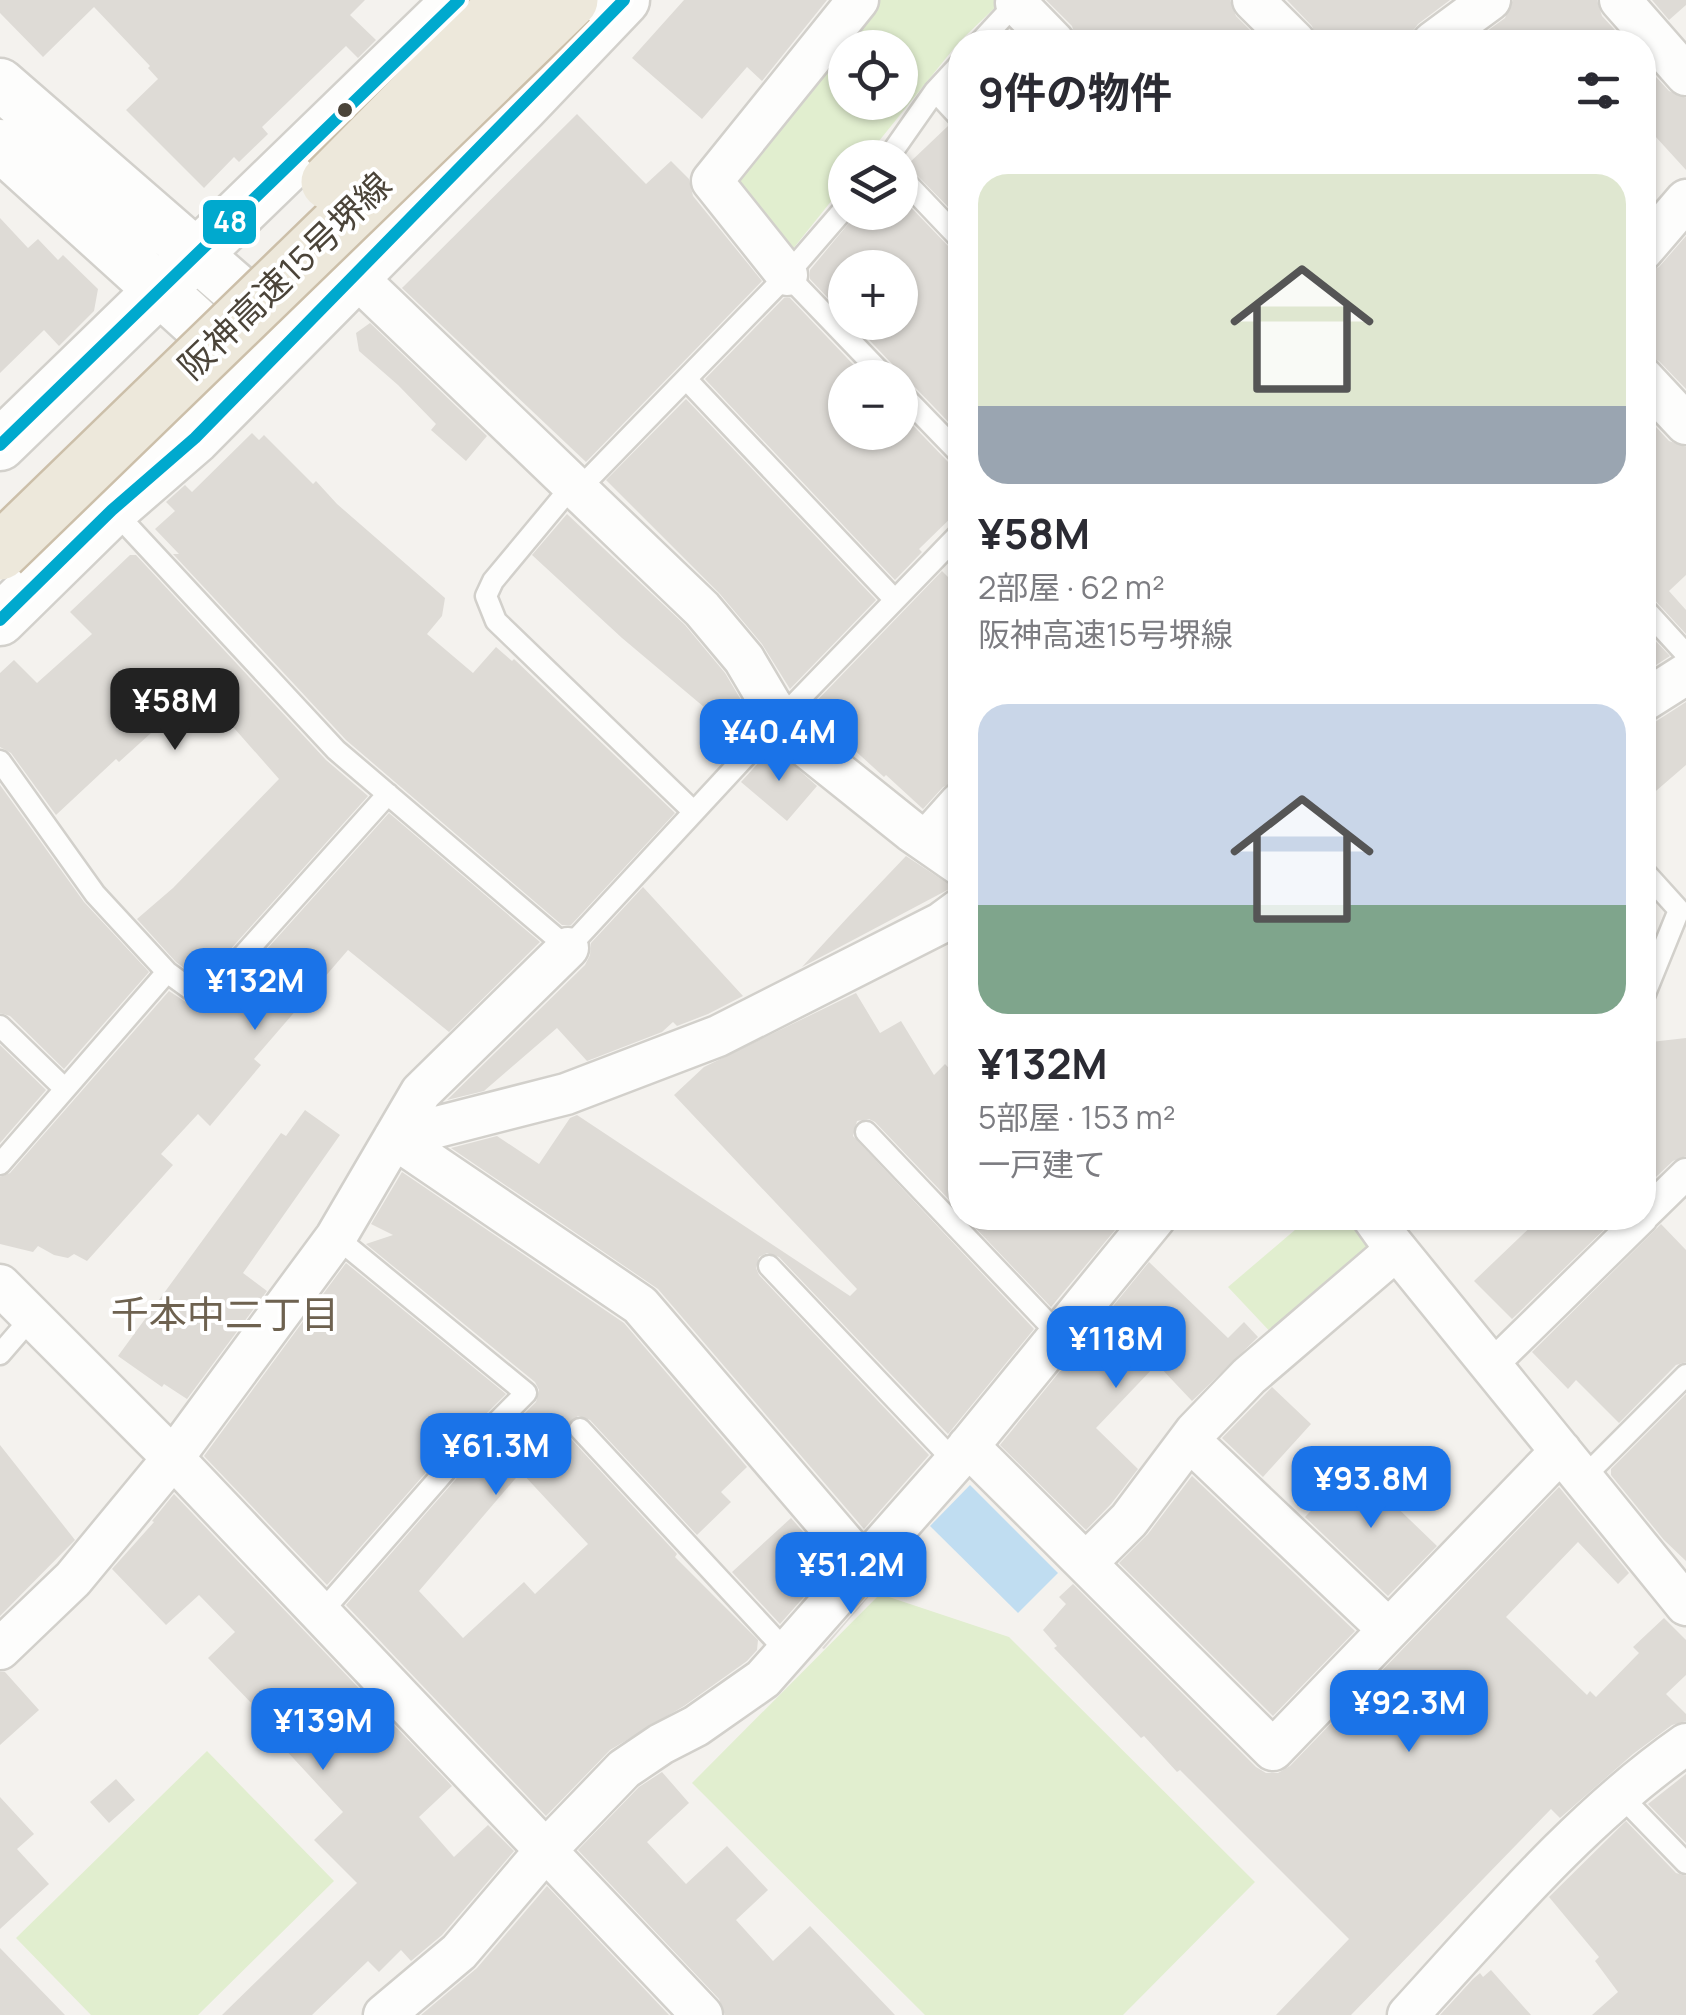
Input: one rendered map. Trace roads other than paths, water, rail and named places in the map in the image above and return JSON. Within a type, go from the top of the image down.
[{"type":"highway","name":"阪神高速15号堺線","points":[[0,507],[142,371],[509,0]]},
{"type":"highway","name":"阪神高速15号堺線","points":[[0,552],[570,0]]},
{"type":"street","points":[[0,445],[459,0]]},
{"type":"street","points":[[0,620],[112,510],[195,438],[624,0]]},
{"type":"street","points":[[787,275],[712,181],[858,0]]},
{"type":"street","points":[[1252,0],[1282,30]]},
{"type":"street","points":[[1449,30],[1490,0]]},
{"type":"street","points":[[1620,0],[1649,30]]},
{"type":"street","points":[[1018,2],[1043,30]]},
{"type":"street","points":[[0,84],[293,339]]},
{"type":"street","points":[[0,145],[256,377]]},
{"type":"street","points":[[1656,235],[1686,200]]},
{"type":"street","points":[[355,276],[723,632],[795,738],[948,856]]},
{"type":"street","points":[[1656,391],[1686,424]]},
{"type":"street","points":[[1656,693],[1686,674]]},
{"type":"street","points":[[926,841],[948,816]]},
{"type":"street","points":[[394,1138],[566,1094],[718,1036],[948,917]]},
{"type":"street","points":[[0,1649],[73,1580],[173,1458],[336,1236],[422,1092],[568,948]]},
{"type":"street","points":[[394,1138],[640,1305],[862,1565]]},
{"type":"street","points":[[1656,1203],[1686,1174]]},
{"type":"street","points":[[384,2015],[459,1952],[544,1851],[624,1770],[763,1678],[962,1454],[1142,1230]]},
{"type":"street","points":[[1086,1564],[1128,1520],[1190,1440],[1377,1230]]},
{"type":"street","points":[[1384,1230],[1686,1605]]},
{"type":"street","points":[[1491,1366],[1629,1230]]},
{"type":"street","points":[[0,1285],[173,1458],[702,2015]]},
{"type":"street","points":[[1190,1440],[1388,1629]]},
{"type":"street","points":[[962,1454],[1086,1564],[1274,1750],[1388,1629],[1572,1464]]},
{"type":"street","points":[[1408,2015],[1532,1880],[1640,1776],[1686,1744]]},
{"type":"lane","points":[[991,30],[1018,2]]},
{"type":"lane","points":[[901,140],[948,77]]},
{"type":"lane","points":[[935,91],[948,105]]},
{"type":"lane","points":[[918,195],[948,226]]},
{"type":"lane","points":[[694,812],[496,621],[486,596],[493,582],[574,488],[686,379],[828,228]]},
{"type":"lane","points":[[787,275],[869,360]]},
{"type":"lane","points":[[686,379],[896,600]]},
{"type":"lane","points":[[918,411],[948,442]]},
{"type":"lane","points":[[112,510],[336,750],[568,948],[780,718],[948,546]]},
{"type":"lane","points":[[1656,621],[1686,654]]},
{"type":"lane","points":[[0,761],[95,894],[167,972],[204,999],[388,794]]},
{"type":"lane","points":[[1656,885],[1679,910],[1656,967]]},
{"type":"lane","points":[[0,1164],[167,972]]},
{"type":"lane","points":[[0,1026],[65,1088]]},
{"type":"lane","points":[[866,1132],[948,1218]]},
{"type":"lane","points":[[959,1230],[1060,1336]]},
{"type":"lane","points":[[336,1236],[526,1393],[476,1443]]},
{"type":"lane","points":[[768,1266],[962,1454]]},
{"type":"lane","points":[[0,1354],[32,1317]]},
{"type":"lane","points":[[1572,1464],[1686,1375]]},
{"type":"lane","points":[[580,1429],[786,1651]]},
{"type":"lane","points":[[320,1614],[446,1470]]},
{"type":"lane","points":[[1620,1795],[1686,1862]]},
{"type":"water","points":[[970,1485],[1058,1573],[1018,1613],[930,1526]]},
{"type":"district","name":"千本中二丁目","points":[[225,1315]]}]
